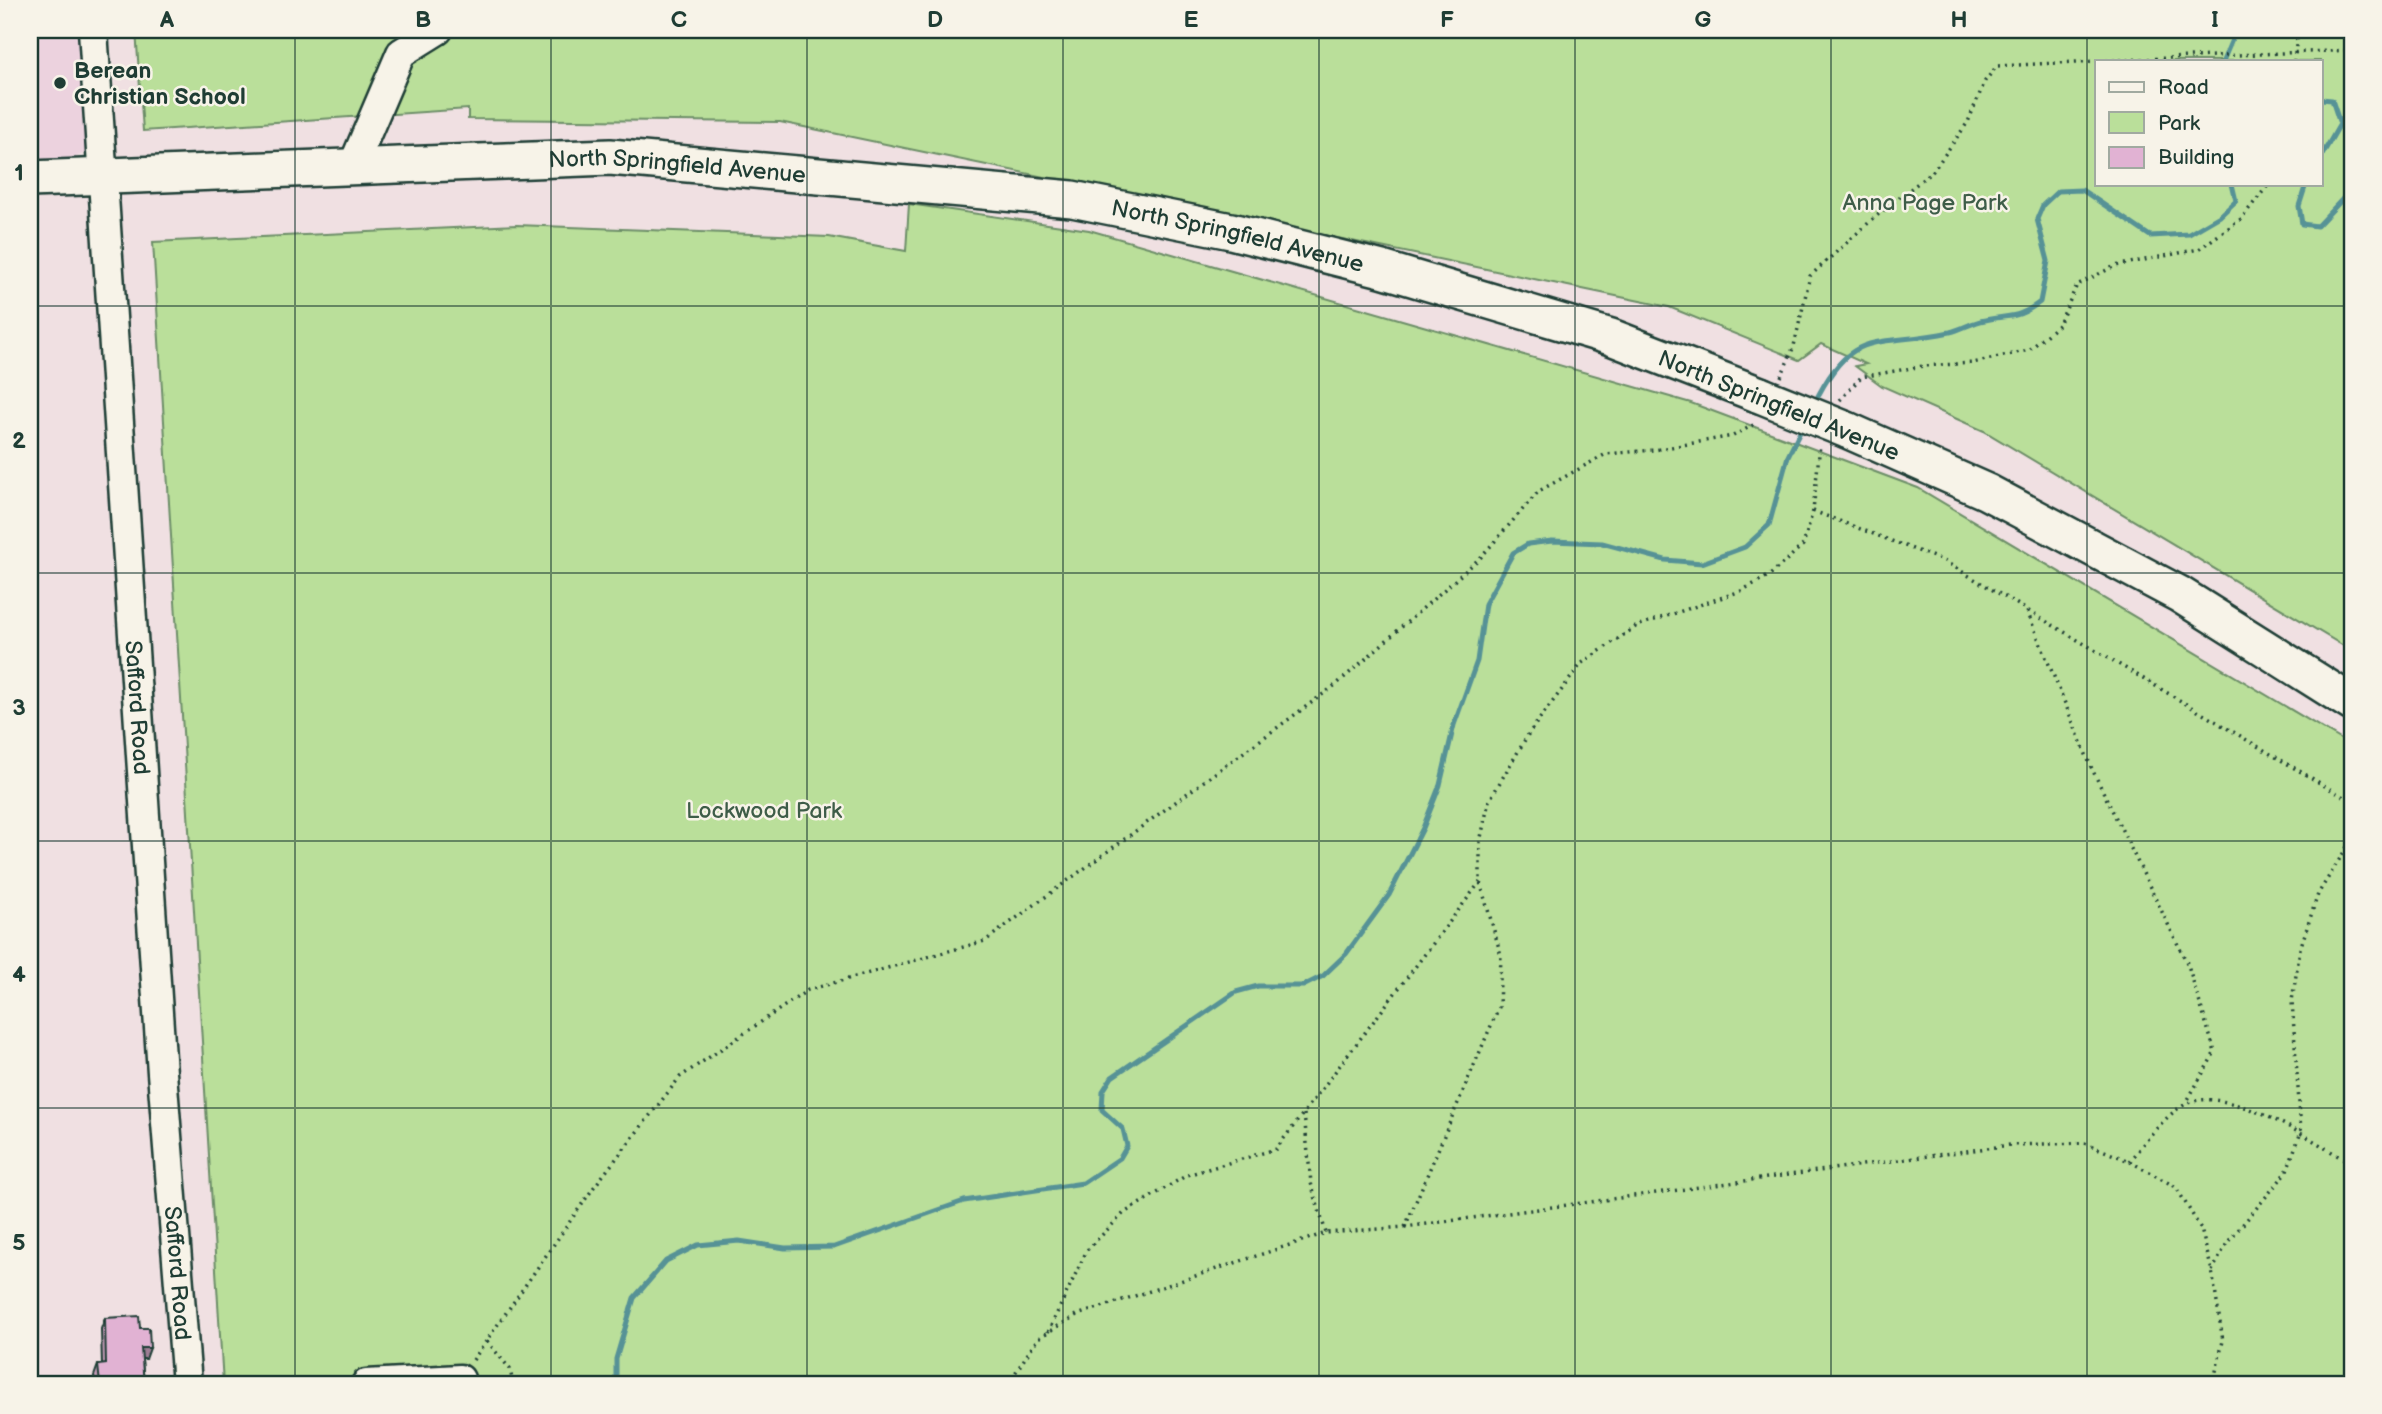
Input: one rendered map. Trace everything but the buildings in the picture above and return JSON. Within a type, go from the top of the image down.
[{"type":"main road","name":"North Springfield Avenue","points":[[30,179],[610,157],[1072,200],[1231,230],[1382,269],[1611,337],[1767,400],[1835,424],[1987,492],[2179,594],[2352,703]]},
{"type":"street","name":"Safford Road","points":[[93,30],[162,1073],[187,1384]]},
{"type":"street","points":[[352,168],[401,53],[438,30]]},
{"type":"street","points":[[366,1384],[461,1381]]},
{"type":"path","points":[[2294,60],[2298,30]]},
{"type":"path","points":[[2125,60],[2352,50]]},
{"type":"path","points":[[461,1381],[594,1187],[680,1077],[808,990],[985,941],[1337,684],[1481,558],[1539,491],[1606,454],[1733,436],[1767,400],[1794,346],[1810,276],[1874,218],[1933,171],[1968,122],[1985,81],[1997,66],[2095,61]]},
{"type":"path","points":[[1405,1227],[1499,1007],[1501,955],[1480,882],[1480,842],[1489,801],[1529,733],[1582,663],[1637,626],[1741,591],[1770,575],[1803,545],[1835,424],[1861,377],[1923,366],[1973,363],[2029,349],[2059,324],[2077,285],[2115,266],[2199,249],[2241,219],[2267,186]]},
{"type":"path","points":[[1813,511],[1944,561],[2352,802]]},
{"type":"path","points":[[2027,609],[2092,769],[2188,965],[2215,1052],[2186,1103],[2129,1161]]},
{"type":"path","points":[[2212,1271],[2227,1243],[2286,1173],[2301,1132],[2292,1001],[2300,949],[2318,894],[2352,839]]},
{"type":"path","points":[[1048,1332],[1087,1251],[1124,1213],[1187,1175],[1276,1149],[1480,882]]},
{"type":"path","points":[[2186,1103],[2211,1100],[2247,1108],[2301,1132],[2352,1165]]},
{"type":"path","points":[[1304,1112],[1311,1183],[1326,1233]]},
{"type":"path","points":[[1009,1384],[1038,1338],[1077,1315],[1326,1233],[1405,1227],[2010,1145],[2085,1143],[2129,1161],[2176,1187],[2201,1229],[2212,1271],[2223,1342],[2213,1384]]},
{"type":"path","points":[[487,1340],[510,1369],[513,1384]]},
{"type":"shaded area","name":"Berean Christian School","points":[[30,30],[87,30],[94,136],[87,152],[69,160],[30,162]]},
{"type":"green space","name":"Anna Page Park","points":[[136,30],[2352,30],[2352,651],[1984,431],[1882,386],[1855,366],[1866,364],[1821,344],[1799,360],[1669,307],[780,122],[468,119],[468,109],[143,131]]},
{"type":"green space","name":"Lockwood Park","points":[[909,204],[1089,230],[1691,403],[1918,488],[2352,746],[2352,1384],[223,1384],[153,242],[517,225],[829,237],[906,251]]},
{"type":"waterway","points":[[2223,60],[2236,30]]},
{"type":"waterway","points":[[2322,99],[2332,100],[2340,124],[2322,155]]},
{"type":"waterway","points":[[1814,404],[1841,362],[1868,344],[1950,332],[1981,321],[2014,316],[2040,302],[2048,261],[2037,219],[2043,205],[2058,191],[2082,190],[2150,236],[2189,234],[2220,216],[2236,201],[2232,186]]},
{"type":"waterway","points":[[2305,186],[2299,206],[2302,224],[2317,226],[2352,189]]},
{"type":"waterway","points":[[616,1384],[616,1359],[634,1298],[666,1261],[698,1245],[739,1241],[785,1248],[834,1247],[964,1201],[1083,1183],[1120,1158],[1127,1146],[1123,1129],[1102,1110],[1103,1091],[1112,1077],[1236,992],[1258,986],[1303,986],[1323,976],[1346,954],[1389,895],[1423,828],[1440,785],[1454,725],[1477,661],[1485,604],[1513,553],[1528,544],[1552,541],[1602,543],[1665,560],[1702,563],[1745,547],[1769,525],[1788,456],[1803,426]]},
{"type":"place","name":"Berean Christian School","points":[[60,83]]}]
